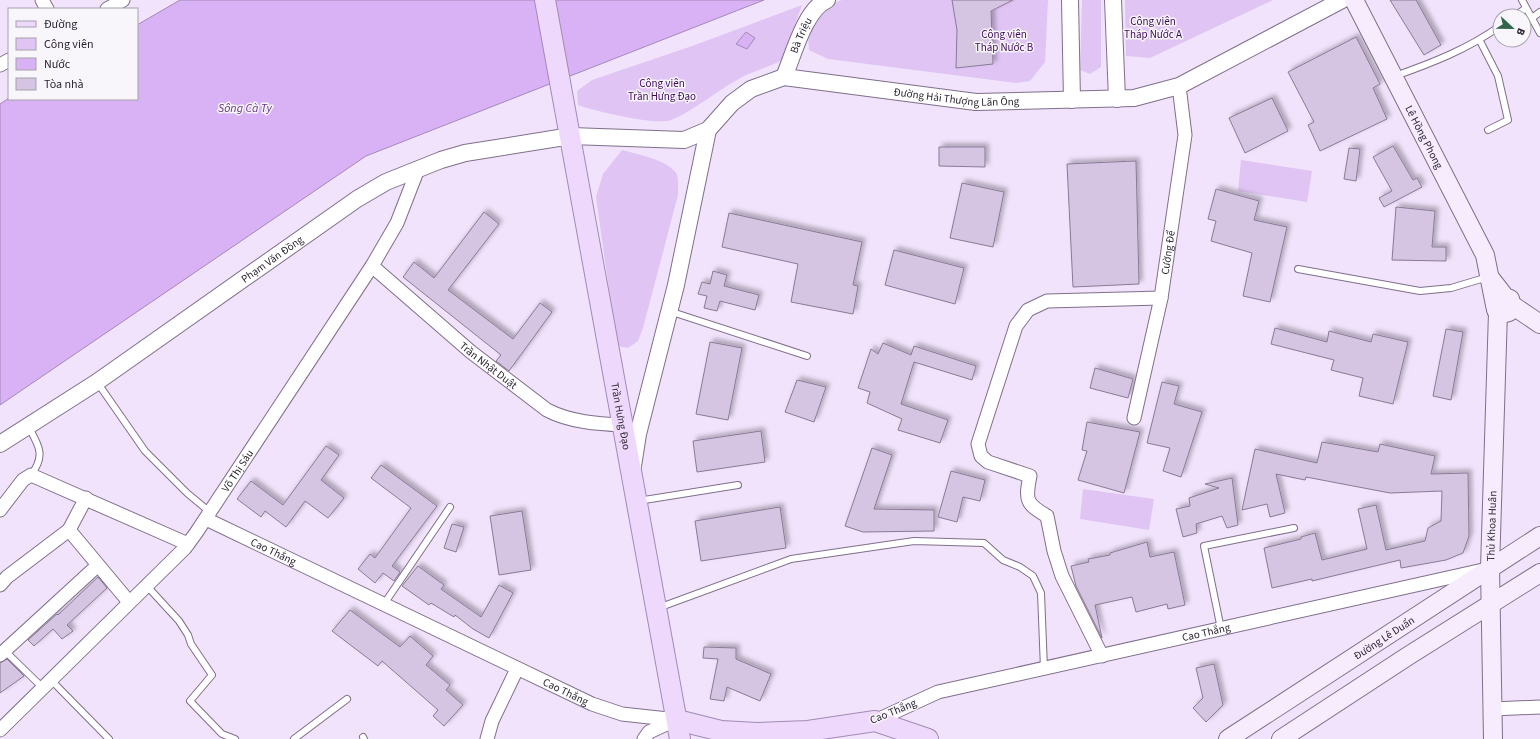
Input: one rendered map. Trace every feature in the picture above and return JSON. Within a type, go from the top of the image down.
[{"type":"main road","name":"Trần Hưng Đạo","points":[[546,0],[680,739]]},
{"type":"main road","name":"Lê Hồng Phong","points":[[1354,0],[1485,255],[1490,276],[1502,305],[1540,324]]},
{"type":"main road","name":"Thủ Khoa Huân","points":[[1493,739],[1490,568],[1502,305]]},
{"type":"main road","name":"Đường Lê Duẩn","points":[[1228,739],[1540,536]]},
{"type":"main road","points":[[1287,737],[1540,573]]},
{"type":"main road","name":"Cao Thắng","points":[[677,720],[721,731],[757,733],[808,731],[875,721]]},
{"type":"main road","points":[[875,721],[928,739]]},
{"type":"street","points":[[108,8],[123,0]]},
{"type":"street","name":"Bà Triệu","points":[[784,77],[810,15],[820,3],[827,0]]},
{"type":"street","points":[[1070,0],[1072,100]]},
{"type":"street","points":[[1114,0],[1117,99]]},
{"type":"street","name":"Đường Hải Thượng Lãn Ông","points":[[571,136],[684,140],[708,130],[732,103],[751,89],[784,77],[976,102],[1134,98],[1178,86],[1342,0]]},
{"type":"street","name":"Cường Để","points":[[1134,418],[1161,298],[1185,135],[1178,86]]},
{"type":"street","points":[[632,475],[638,434],[670,311],[708,130]]},
{"type":"street","name":"Phạm Văn Đồng","points":[[0,444],[97,382],[357,199],[386,182],[464,153],[571,136]]},
{"type":"street","name":"Võ Thị Sáu","points":[[0,730],[188,544],[208,516],[372,266],[398,223],[418,169]]},
{"type":"street","name":"Trần Nhật Duật","points":[[372,266],[471,352],[547,410],[558,416],[596,424],[623,425]]},
{"type":"street","points":[[1102,656],[1062,576],[1054,551],[1047,516],[1032,507],[1028,500],[1027,489],[1030,476],[988,462],[981,456],[978,444],[1016,326],[1028,310],[1047,301],[1161,298]]},
{"type":"street","points":[[0,510],[23,480],[31,475],[188,544]]},
{"type":"street","points":[[0,585],[7,577],[69,530],[86,498]]},
{"type":"street","name":"Cao Thắng","points":[[208,516],[384,604],[592,704],[618,713],[677,720]]},
{"type":"street","points":[[69,530],[97,566],[129,602]]},
{"type":"street","points":[[2,653],[97,566]]},
{"type":"street","name":"Cao Thắng","points":[[875,721],[938,692],[1490,568]]},
{"type":"street","points":[[487,739],[492,721],[517,669]]},
{"type":"street","points":[[1493,709],[1540,707]]},
{"type":"street","points":[[644,739],[649,732],[677,720]]},
{"type":"lane","points":[[1522,0],[1526,8]]},
{"type":"lane","points":[[1540,12],[1532,18],[1540,33]]},
{"type":"lane","points":[[1393,76],[1436,62],[1480,41],[1492,32]]},
{"type":"lane","points":[[1480,41],[1498,76],[1508,120],[1488,130]]},
{"type":"lane","points":[[1298,269],[1420,291],[1451,288],[1490,276]]},
{"type":"lane","points":[[670,311],[807,356]]},
{"type":"lane","points":[[97,382],[145,451],[208,516]]},
{"type":"lane","points":[[28,426],[39,446],[39,464],[31,475]]},
{"type":"lane","points":[[637,501],[738,486]]},
{"type":"lane","points":[[384,604],[450,506]]},
{"type":"lane","points":[[1220,629],[1204,546],[1294,528]]},
{"type":"lane","points":[[656,608],[791,559],[914,541],[984,543],[1002,560],[1020,567],[1033,576],[1038,584],[1041,593],[1044,669]]},
{"type":"lane","points":[[146,585],[179,621],[188,635],[191,644],[212,675],[190,701],[222,734],[235,739]]},
{"type":"lane","points":[[2,653],[47,684],[109,739]]},
{"type":"lane","points":[[294,739],[347,698]]},
{"type":"lane","points":[[301,733],[306,739]]},
{"type":"green space","name":"Công viên Tháp Nước B","points":[[842,0],[1048,0],[1045,62],[1030,81],[1016,83],[828,59],[809,50],[807,22],[833,3]]},
{"type":"green space","points":[[1082,0],[1101,0],[1101,67],[1090,74],[1080,70]]},
{"type":"green space","name":"Công viên Tháp Nước A","points":[[1125,0],[1273,0],[1150,58],[1126,56]]},
{"type":"green space","name":"Công viên Trần Hưng Đạo","points":[[802,5],[782,60],[742,77],[680,116],[671,120],[653,121],[611,114],[578,105],[577,91],[592,80],[695,45]]},
{"type":"green space","points":[[622,150],[666,164],[672,168],[678,178],[678,195],[643,328],[638,341],[628,348],[619,346],[615,332],[596,197],[603,174]]},
{"type":"green space","points":[[1241,160],[1312,171],[1307,202],[1238,191]]},
{"type":"green space","points":[[1083,489],[1154,499],[1149,530],[1080,519]]},
{"type":"water","name":"Sông Cà Ty","points":[[180,0],[764,0],[366,156],[0,405],[0,104],[8,99],[8,100],[138,100],[138,24]]},
{"type":"water","points":[[746,32],[755,38],[747,49],[736,44]]},
{"type":"building","points":[[952,0],[1013,0],[991,11],[993,64],[956,68],[957,30]]},
{"type":"building","points":[[1390,0],[1416,0],[1441,45],[1424,55]]},
{"type":"building","points":[[1356,37],[1380,84],[1373,88],[1387,119],[1320,151],[1308,125],[1314,122],[1288,72]]},
{"type":"building","points":[[1272,98],[1288,131],[1245,153],[1229,118]]},
{"type":"building","points":[[1393,146],[1413,180],[1417,178],[1422,187],[1384,207],[1379,198],[1392,191],[1373,157]]},
{"type":"building","points":[[939,147],[985,147],[985,167],[939,166]]},
{"type":"building","points":[[1349,148],[1360,149],[1356,181],[1344,179]]},
{"type":"building","points":[[1136,161],[1139,284],[1073,287],[1067,164]]},
{"type":"building","points":[[962,183],[1004,192],[993,247],[950,238]]},
{"type":"building","points":[[1216,189],[1259,201],[1254,220],[1287,227],[1270,302],[1243,296],[1252,253],[1211,241],[1216,221],[1208,219]]},
{"type":"building","points":[[1396,207],[1435,211],[1432,247],[1446,247],[1446,261],[1392,260]]},
{"type":"building","points":[[484,212],[499,224],[448,290],[513,339],[540,303],[552,312],[509,371],[496,361],[501,355],[403,277],[414,262],[434,278]]},
{"type":"building","points":[[729,213],[862,242],[853,285],[858,286],[853,314],[791,302],[798,264],[722,247]]},
{"type":"building","points":[[894,250],[964,268],[955,304],[885,285]]},
{"type":"building","points":[[713,271],[727,275],[724,286],[759,295],[755,310],[720,301],[717,311],[704,308],[707,296],[698,294],[702,282],[710,284]]},
{"type":"building","points":[[1275,328],[1327,342],[1329,331],[1371,342],[1373,334],[1408,342],[1393,404],[1359,396],[1363,378],[1331,370],[1334,360],[1271,344]]},
{"type":"building","points":[[1446,329],[1463,332],[1451,400],[1433,396]]},
{"type":"building","points":[[710,342],[742,348],[728,420],[696,414]]},
{"type":"building","points":[[883,343],[911,355],[914,346],[976,366],[972,380],[914,362],[901,404],[948,420],[940,443],[898,430],[902,419],[867,403],[870,392],[858,388],[871,349],[878,354]]},
{"type":"building","points":[[1095,368],[1133,379],[1128,398],[1090,388]]},
{"type":"building","points":[[797,380],[826,387],[814,422],[785,412]]},
{"type":"building","points":[[1162,382],[1179,386],[1174,404],[1202,412],[1181,477],[1163,471],[1170,448],[1147,443]]},
{"type":"building","points":[[1087,422],[1140,432],[1124,493],[1078,480],[1087,451],[1082,450]]},
{"type":"building","points":[[761,431],[765,462],[697,472],[693,441]]},
{"type":"building","points":[[1322,442],[1378,452],[1380,444],[1435,456],[1431,474],[1468,473],[1469,536],[1463,553],[1446,560],[1401,568],[1400,560],[1312,581],[1312,579],[1272,588],[1264,548],[1301,539],[1301,537],[1315,533],[1322,560],[1367,549],[1358,509],[1376,505],[1386,550],[1425,541],[1428,528],[1441,521],[1442,491],[1390,493],[1306,477],[1305,480],[1276,474],[1285,513],[1270,517],[1267,504],[1242,510],[1255,449],[1317,463]]},
{"type":"building","points":[[326,446],[339,455],[321,480],[344,498],[328,518],[305,501],[286,527],[265,511],[261,517],[237,499],[251,481],[283,505]]},
{"type":"building","points":[[872,448],[892,455],[874,509],[934,510],[934,531],[863,532],[845,526]]},
{"type":"building","points":[[381,465],[437,506],[392,566],[400,572],[394,581],[383,573],[375,583],[358,569],[370,554],[375,558],[411,508],[371,478]]},
{"type":"building","points":[[951,471],[985,480],[980,501],[963,497],[957,522],[938,517]]},
{"type":"building","points":[[1232,478],[1238,525],[1227,528],[1222,516],[1196,524],[1197,533],[1183,537],[1176,509],[1190,506],[1189,498],[1219,488],[1205,484]]},
{"type":"building","points":[[780,507],[786,548],[701,561],[695,521]]},
{"type":"building","points":[[522,511],[531,570],[499,575],[490,516]]},
{"type":"building","points":[[452,524],[464,527],[456,552],[444,548]]},
{"type":"building","points":[[1147,542],[1150,557],[1174,552],[1185,605],[1168,609],[1167,604],[1136,612],[1132,597],[1095,605],[1102,638],[1076,586],[1071,566],[1089,562],[1088,559],[1110,555],[1110,553]]},
{"type":"building","points":[[418,566],[444,585],[441,589],[481,617],[499,585],[513,593],[489,638],[473,629],[455,615],[454,617],[431,603],[429,605],[402,586]]},
{"type":"building","points":[[98,577],[107,588],[67,625],[73,631],[62,639],[53,629],[34,646],[28,640],[57,614],[58,615]]},
{"type":"building","points":[[350,610],[400,647],[410,636],[433,656],[426,665],[450,685],[446,690],[463,705],[444,726],[433,716],[438,710],[382,661],[378,666],[332,631]]},
{"type":"building","points":[[704,647],[736,648],[736,659],[771,674],[760,701],[727,687],[724,701],[710,699],[718,659],[703,658]]},
{"type":"building","points":[[7,659],[24,676],[0,693],[0,663]]},
{"type":"building","points":[[1214,664],[1223,705],[1206,722],[1193,708],[1203,698],[1196,668]]}]
